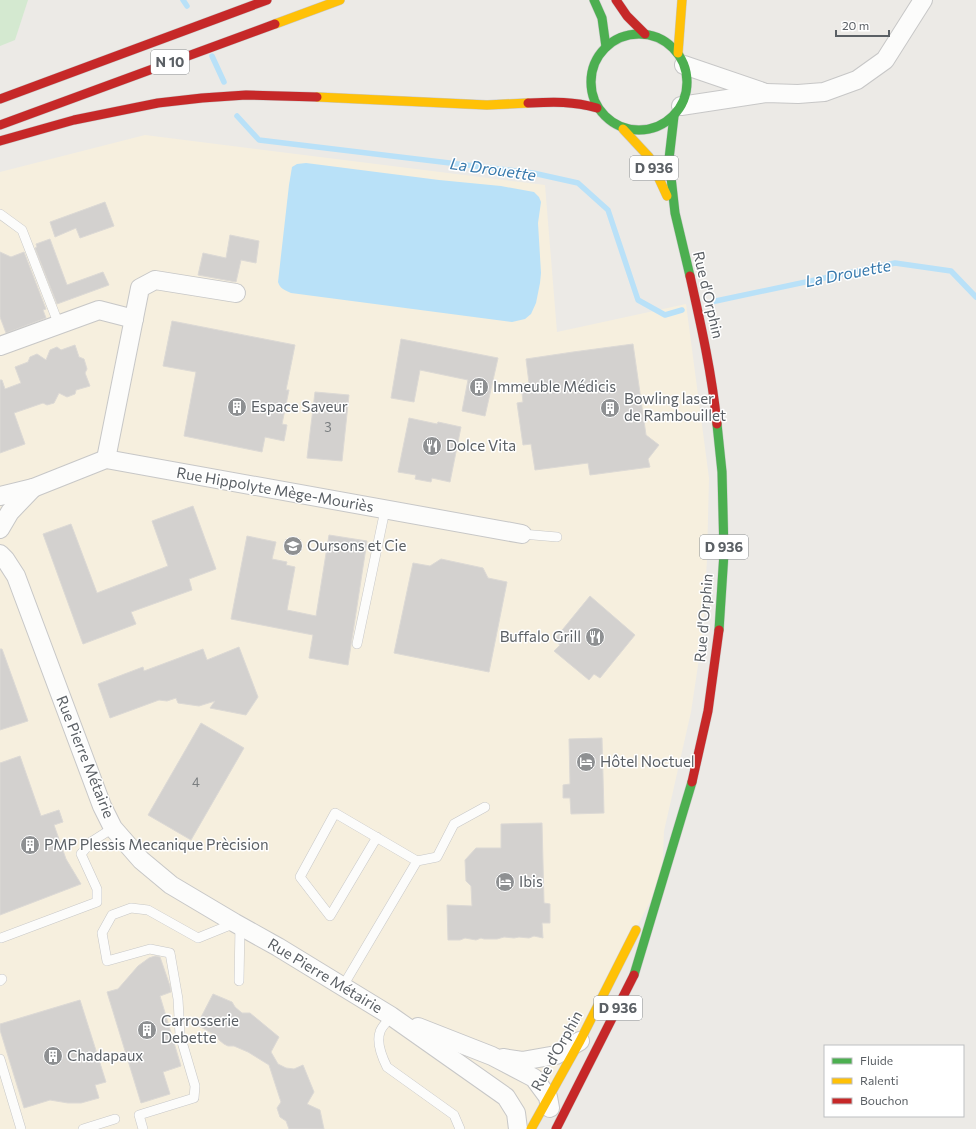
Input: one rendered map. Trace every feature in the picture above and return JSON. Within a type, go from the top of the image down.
[{"type":"main road","name":"N 10","points":[[0,99],[267,0]]},
{"type":"main road","name":"N 10","points":[[0,125],[340,0]]},
{"type":"main road","points":[[594,0],[602,18],[606,47]]},
{"type":"main road","points":[[616,0],[627,16],[646,34]]},
{"type":"main road","points":[[681,59],[682,0]]},
{"type":"main road","points":[[632,34],[646,34],[671,46],[681,59],[687,76],[685,98],[678,111],[666,123],[656,128],[640,131],[623,129],[609,121],[598,108],[592,95],[590,80],[593,66],[598,56],[606,47],[618,38],[632,34]]},
{"type":"main road","points":[[0,140],[74,120],[158,103],[246,95],[350,98],[487,105],[562,102],[582,104],[598,108]]},
{"type":"main road","name":"Rue d'Orphin","points":[[555,1129],[633,978],[690,790],[708,711],[719,632],[724,553],[722,472],[714,395],[701,323],[675,213],[669,159],[678,111]]},
{"type":"main road","name":"Rue d'Orphin","points":[[623,129],[649,157],[675,213]]},
{"type":"main road","name":"Rue d'Orphin","points":[[531,1129],[580,1041],[662,879]]},
{"type":"street","points":[[678,111],[766,93],[798,94],[824,92],[857,80],[885,60],[923,0]]},
{"type":"street","points":[[681,59],[766,93]]},
{"type":"street","points":[[0,496],[33,488],[106,459],[140,288],[155,280],[236,293]]},
{"type":"street","points":[[0,346],[99,310],[134,319]]},
{"type":"street","name":"Rue Hippolyte Mège-Mouriès","points":[[106,459],[522,534]]},
{"type":"street","points":[[0,529],[10,512],[33,488]]},
{"type":"street","name":"Rue Pierre Métairie","points":[[0,554],[16,576],[102,806],[113,828],[141,860],[171,885],[278,947],[391,1016],[506,1097],[516,1113],[518,1129]]},
{"type":"street","name":"Rue Pierre Métairie","points":[[391,1016],[492,1056],[534,1078],[548,1097],[555,1129]]},
{"type":"street","name":"Rue Pierre Métairie","points":[[492,1056],[522,1060],[556,1055],[580,1041]]},
{"type":"lane","points":[[0,214],[22,230],[59,325]]},
{"type":"lane","points":[[357,644],[385,510]]},
{"type":"lane","points":[[522,534],[557,538]]},
{"type":"lane","points":[[377,837],[330,916],[300,877],[334,813],[377,837],[417,861],[437,857],[454,824],[485,807]]},
{"type":"lane","points":[[1,938],[98,902],[97,889],[81,854],[91,842],[113,828]]},
{"type":"lane","points":[[343,986],[417,861]]},
{"type":"lane","points":[[143,1129],[139,1115],[194,1098],[195,1086],[180,1035],[178,999],[170,953],[150,948],[107,961],[102,933],[112,915],[131,908],[148,910],[198,938],[237,924],[240,981]]},
{"type":"lane","points":[[391,1016],[380,1032],[379,1044],[382,1057],[387,1067],[454,1115],[460,1129]]},
{"type":"lane","points":[[0,1059],[21,1129]]},
{"type":"lane","points":[[83,1129],[115,1119]]},
{"type":"shaded area","points":[[145,135],[545,185],[557,332],[686,304],[709,478],[707,559],[703,632],[691,712],[664,831],[662,879],[531,1129],[0,1129],[0,172]]},
{"type":"green space","points":[[0,0],[28,0],[15,40],[0,46]]},
{"type":"water","points":[[306,163],[439,180],[501,186],[534,192],[539,197],[541,202],[538,223],[541,273],[536,303],[531,314],[525,319],[512,322],[291,293],[283,289],[278,282],[292,167],[297,164]]},
{"type":"building","points":[[105,202],[114,226],[80,238],[76,228],[55,237],[50,222]]},
{"type":"building","points":[[230,235],[259,241],[256,263],[241,260],[236,282],[198,275],[203,253],[226,258]]},
{"type":"building","points":[[50,239],[67,285],[103,272],[109,285],[57,304],[35,248],[37,247],[36,244]]},
{"type":"building","points":[[0,252],[11,257],[24,252],[46,309],[43,310],[46,318],[6,333],[0,317]]},
{"type":"building","points":[[172,321],[295,345],[286,390],[289,390],[282,424],[287,425],[284,441],[265,437],[262,452],[184,436],[196,372],[163,366]]},
{"type":"building","name":"Immeuble Médicis","points":[[401,339],[498,358],[485,416],[462,411],[468,380],[420,370],[414,402],[391,398]]},
{"type":"building","points":[[633,344],[646,435],[659,445],[648,459],[650,467],[590,475],[588,463],[535,470],[531,444],[523,445],[517,403],[523,402],[521,384],[529,383],[526,359]]},
{"type":"building","points":[[75,345],[79,357],[84,359],[87,369],[85,373],[90,386],[76,390],[75,394],[67,397],[59,393],[54,403],[47,405],[43,403],[14,413],[25,444],[0,453],[0,380],[2,380],[5,389],[21,383],[15,367],[28,362],[30,357],[37,354],[46,360],[50,350],[57,347],[61,350]]},
{"type":"building","points":[[315,392],[349,395],[342,461],[307,458]]},
{"type":"building","points":[[409,418],[461,427],[450,482],[432,478],[431,482],[415,479],[416,475],[398,472]]},
{"type":"building","points":[[193,506],[216,569],[189,579],[192,590],[131,612],[136,624],[83,644],[43,534],[71,524],[97,593],[168,566],[152,521]]},
{"type":"building","points":[[329,535],[367,541],[348,665],[309,658],[313,635],[231,619],[247,536],[276,542],[272,559],[287,562],[286,565],[295,567],[287,610],[316,616]]},
{"type":"building","points":[[441,559],[483,568],[488,578],[507,582],[489,672],[394,653],[413,563],[430,566]]},
{"type":"building","name":"Buffalo Grill","points":[[590,596],[635,635],[600,678],[594,674],[589,680],[554,651],[560,645],[554,640]]},
{"type":"building","points":[[239,647],[258,697],[246,715],[210,708],[215,701],[199,706],[178,703],[176,698],[167,701],[159,700],[110,718],[98,684],[143,667],[144,671],[203,649],[207,660]]},
{"type":"building","points":[[0,649],[2,649],[28,721],[0,730]]},
{"type":"building","points":[[201,723],[244,748],[191,840],[148,815]]},
{"type":"building","name":"Hôtel Noctuel","points":[[602,738],[604,813],[571,814],[570,798],[563,798],[563,785],[570,784],[569,739]]},
{"type":"building","points":[[20,756],[41,816],[59,810],[63,822],[54,825],[66,859],[81,884],[0,915],[0,763]]},
{"type":"building","name":"Ibis","points":[[542,823],[544,903],[550,904],[550,923],[542,923],[543,938],[534,936],[529,938],[504,937],[497,939],[481,938],[476,940],[465,938],[460,940],[448,940],[447,905],[472,906],[471,886],[466,881],[465,860],[476,848],[501,848],[501,824]]},
{"type":"building","name":"Carrosserie Debette","points":[[155,956],[160,957],[170,986],[171,992],[160,996],[181,1066],[163,1072],[170,1094],[141,1103],[107,992],[118,989],[138,966],[149,958]]},
{"type":"building","points":[[213,994],[232,1002],[242,1013],[250,1013],[279,1037],[271,1052],[278,1064],[286,1068],[294,1069],[303,1065],[314,1092],[307,1104],[320,1110],[324,1129],[289,1129],[286,1121],[280,1117],[277,1108],[281,1102],[269,1065],[248,1052],[234,1046],[224,1044],[217,1036],[197,1025]]},
{"type":"building","name":"Chadapaux","points":[[80,1000],[106,1082],[95,1085],[99,1098],[81,1103],[68,1103],[50,1100],[24,1108],[0,1030],[0,1024]]},
{"type":"waterway","name":"La Drouette","points":[[183,0],[187,6]]},
{"type":"waterway","name":"La Drouette","points":[[212,56],[224,82]]},
{"type":"waterway","name":"La Drouette","points":[[237,116],[259,140],[533,173],[578,183],[608,210],[638,300],[665,315],[682,310]]},
{"type":"waterway","name":"La Drouette","points":[[711,302],[895,263],[951,271],[976,297]]},
{"type":"traffic: fast","points":[[594,0],[602,18],[606,47]]},
{"type":"traffic: fast","points":[[639,34],[658,37],[673,48],[684,63],[687,82],[684,101],[673,116],[658,127],[639,130],[620,127],[605,116],[594,101],[591,82],[594,63],[605,48],[620,37],[639,34]]},
{"type":"traffic: fast","points":[[674,116],[669,159],[675,213],[690,276]]},
{"type":"traffic: fast","points":[[717,424],[722,472],[724,553],[719,630]]},
{"type":"traffic: fast","points":[[634,975],[692,782]]},
{"type":"traffic: slow","points":[[275,24],[340,0]]},
{"type":"traffic: slow","points":[[678,53],[682,0]]},
{"type":"traffic: slow","points":[[317,97],[487,105],[528,103]]},
{"type":"traffic: slow","points":[[623,129],[649,157],[667,196]]},
{"type":"traffic: slow","points":[[531,1129],[580,1041],[636,930]]},
{"type":"traffic: jam","points":[[0,99],[267,0]]},
{"type":"traffic: jam","points":[[616,0],[627,16],[645,34]]},
{"type":"traffic: jam","points":[[0,125],[275,24]]},
{"type":"traffic: jam","points":[[0,141],[74,120],[158,103],[246,95],[317,97]]},
{"type":"traffic: jam","points":[[528,103],[571,103],[597,108]]},
{"type":"traffic: jam","points":[[690,276],[709,368],[717,424]]},
{"type":"traffic: jam","points":[[692,782],[708,711],[719,630]]},
{"type":"traffic: jam","points":[[556,1129],[634,975]]},
{"type":"place","name":"Immeuble Médicis","points":[[479,387]]},
{"type":"place","name":"Espace Saveur","points":[[237,407]]},
{"type":"place","name":"Bowling laser de Rambouillet","points":[[610,408]]},
{"type":"place","name":"Dolce Vita","points":[[432,446]]},
{"type":"place","name":"Oursons et Cie","points":[[293,546]]},
{"type":"place","name":"Buffalo Grill","points":[[595,637]]},
{"type":"place","name":"Hôtel Noctuel","points":[[586,762]]},
{"type":"place","name":"PMP Plessis Mecanique Prècision","points":[[30,845]]},
{"type":"place","name":"Ibis","points":[[505,882]]},
{"type":"place","name":"Carrosserie Debette","points":[[147,1030]]},
{"type":"place","name":"Chadapaux","points":[[53,1056]]}]
